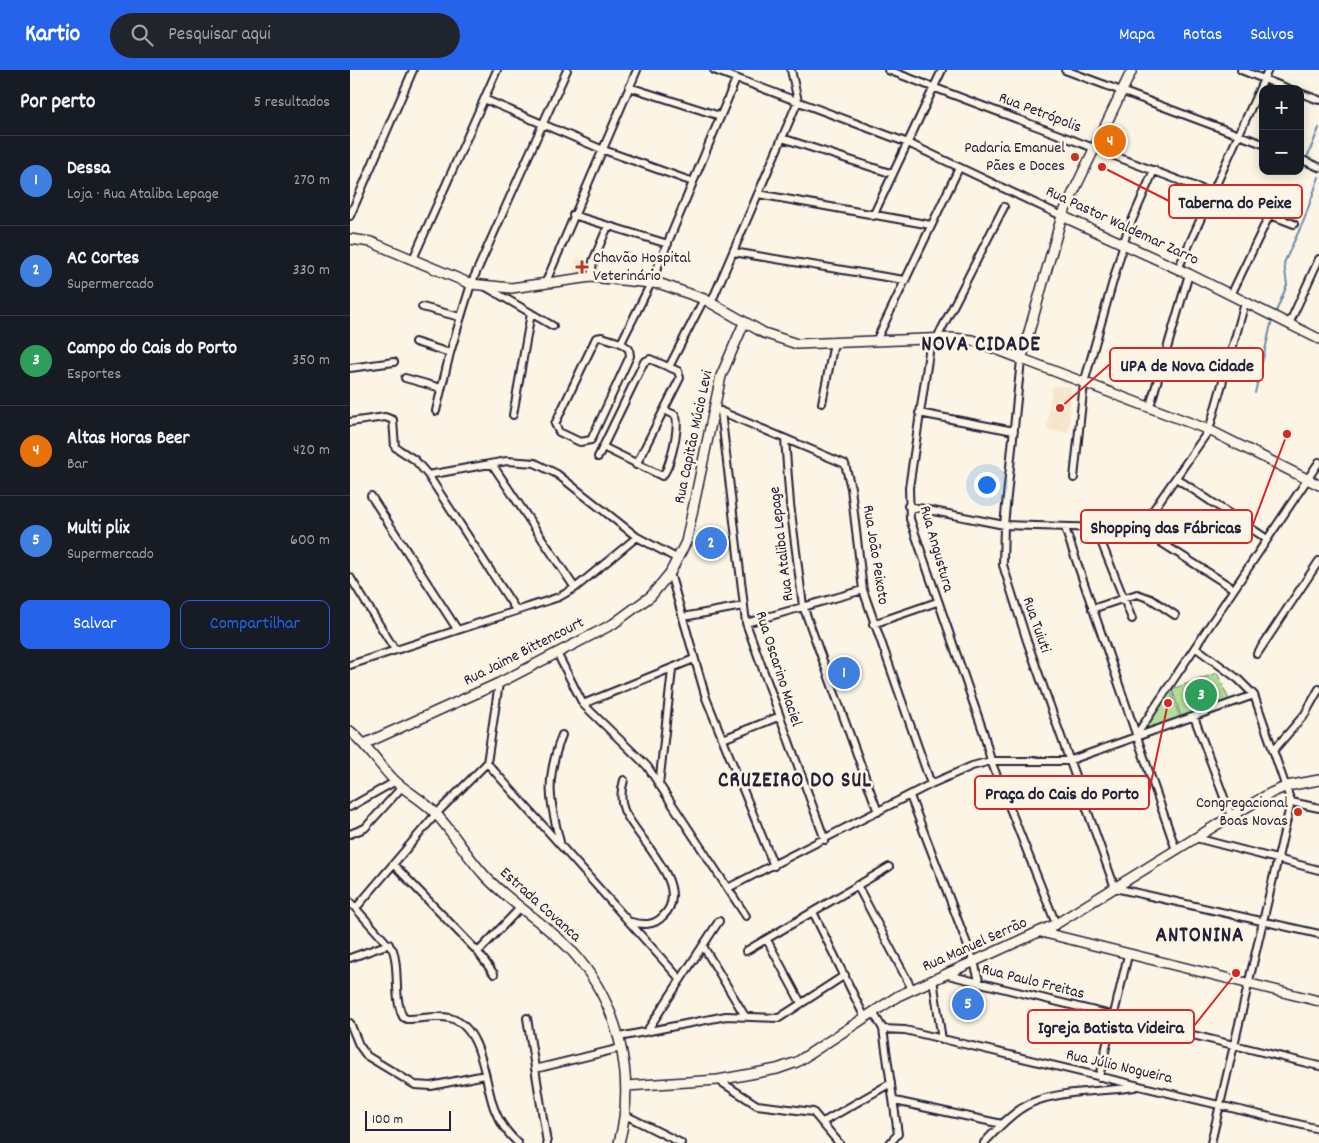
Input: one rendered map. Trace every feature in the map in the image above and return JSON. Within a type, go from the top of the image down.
[{"type":"street","points":[[350,216],[413,70]]},
{"type":"street","points":[[413,259],[497,70]]},
{"type":"street","points":[[436,411],[450,353],[471,284],[567,70]]},
{"type":"street","points":[[545,284],[601,149],[637,70]]},
{"type":"street","name":"Rua Pastor Waldemar Zarro","points":[[714,70],[908,144],[1189,274],[1319,339]]},
{"type":"street","points":[[669,367],[733,252],[798,101],[791,70]]},
{"type":"street","name":"Rua Petrópolis","points":[[888,70],[1294,224]]},
{"type":"street","points":[[874,216],[942,70]]},
{"type":"street","points":[[1065,70],[1259,142]]},
{"type":"street","points":[[1021,360],[1062,216],[1096,149],[1132,70]]},
{"type":"street","points":[[1240,70],[1279,85]]},
{"type":"street","points":[[1178,269],[1268,70]]},
{"type":"street","points":[[620,343],[651,283],[736,79]]},
{"type":"street","points":[[629,87],[720,116]]},
{"type":"street","points":[[1304,94],[1319,100]]},
{"type":"street","points":[[484,99],[601,149],[693,182]]},
{"type":"street","points":[[782,138],[893,174]]},
{"type":"street","points":[[1304,160],[1319,167]]},
{"type":"street","points":[[876,341],[960,168]]},
{"type":"street","points":[[1074,478],[1084,383],[1124,245],[1154,170]]},
{"type":"street","points":[[758,194],[931,225]]},
{"type":"street","name":"Rua Angustura","points":[[1004,207],[934,339],[919,413],[908,506],[914,533],[984,734],[991,761],[1056,924]]},
{"type":"street","points":[[1231,296],[1270,214]]},
{"type":"street","points":[[573,215],[668,244]]},
{"type":"street","points":[[591,277],[593,261],[608,226]]},
{"type":"street","points":[[350,239],[371,242],[471,284],[486,287],[511,288],[591,277],[651,283],[676,288],[707,301],[744,323],[779,339],[797,344],[934,339],[972,340],[1209,430],[1319,485]]},
{"type":"street","points":[[733,252],[904,280]]},
{"type":"street","points":[[1289,324],[1317,270],[1319,259]]},
{"type":"street","points":[[1150,406],[1189,274]]},
{"type":"street","points":[[486,287],[553,326]]},
{"type":"street","points":[[1140,529],[1209,430],[1245,303]]},
{"type":"street","points":[[422,307],[460,317]]},
{"type":"street","points":[[513,415],[531,313]]},
{"type":"street","name":"Rua Capitão Múcio Levi","points":[[678,560],[686,542],[695,507],[725,364],[744,323]]},
{"type":"street","points":[[602,337],[620,343],[629,349],[630,356],[591,440],[588,443],[580,442],[559,432],[556,428],[556,419],[596,338],[602,337]]},
{"type":"street","points":[[415,342],[450,353]]},
{"type":"street","points":[[822,403],[834,343]]},
{"type":"street","points":[[598,457],[644,362],[650,359],[678,372],[680,378],[636,465]]},
{"type":"street","name":"Rua Tuiuti","points":[[1021,360],[1004,526],[1002,556],[1006,579],[1068,760],[1115,888]]},
{"type":"street","points":[[350,368],[394,362]]},
{"type":"street","points":[[405,378],[441,388]]},
{"type":"street","name":"Rua João Peixoto","points":[[717,409],[839,460],[848,470],[863,590],[932,784]]},
{"type":"street","name":"Rua Oscarino Maciel","points":[[717,409],[742,606],[746,623],[778,717],[824,840]]},
{"type":"street","points":[[603,447],[660,476],[666,472],[678,419],[675,415],[664,410]]},
{"type":"street","points":[[919,413],[1014,431]]},
{"type":"street","points":[[350,422],[389,417],[393,421],[395,447],[415,460],[428,475],[516,610]]},
{"type":"street","name":"Rua Ataliba Lepage","points":[[785,439],[790,504],[803,606],[878,812]]},
{"type":"street","points":[[428,475],[522,461],[546,467],[637,537],[678,560]]},
{"type":"street","points":[[1135,737],[1319,462]]},
{"type":"street","points":[[492,464],[575,588]]},
{"type":"street","points":[[1176,478],[1267,539]]},
{"type":"street","points":[[371,496],[457,629]]},
{"type":"street","points":[[908,506],[1004,526],[1140,529],[1234,589]]},
{"type":"street","points":[[1065,528],[1135,737],[1176,850]]},
{"type":"street","points":[[1096,529],[1132,618]]},
{"type":"street","points":[[350,664],[559,597],[575,588],[637,537]]},
{"type":"street","name":"Rua Jaime Bittencourt","points":[[364,744],[499,683],[629,614],[651,596],[678,560]]},
{"type":"street","points":[[1257,654],[1319,561]]},
{"type":"street","points":[[670,573],[694,659],[723,739],[774,866]]},
{"type":"street","points":[[350,577],[395,650]]},
{"type":"street","points":[[746,623],[863,590]]},
{"type":"street","points":[[1092,609],[1137,594],[1145,596],[1174,615]]},
{"type":"street","points":[[874,624],[937,602]]},
{"type":"street","points":[[683,617],[742,606]]},
{"type":"street","points":[[1195,647],[1238,679],[1254,695],[1291,802],[1279,860],[1211,1143]]},
{"type":"street","points":[[557,653],[582,704],[638,755],[746,916]]},
{"type":"street","points":[[582,704],[672,670],[694,659]]},
{"type":"street","points":[[659,785],[672,670]]},
{"type":"street","points":[[356,908],[436,814],[487,763],[499,683]]},
{"type":"street","points":[[1274,751],[1305,714],[1319,689]]},
{"type":"street","points":[[728,888],[932,784],[972,766],[991,761],[1068,760],[1254,695]]},
{"type":"street","points":[[1194,716],[1231,816]]},
{"type":"street","points":[[723,739],[778,717]]},
{"type":"street","name":"Estrada Covanca","points":[[350,730],[399,784],[436,814],[487,878],[520,909],[558,938],[584,966],[604,997],[612,1015],[621,1048],[626,1086],[625,1115],[618,1143]]},
{"type":"street","points":[[562,735],[553,758],[549,792],[562,847]]},
{"type":"street","points":[[487,763],[680,979]]},
{"type":"street","points":[[624,780],[621,794],[623,809],[667,876],[673,892],[669,909],[661,919],[643,925],[630,922]]},
{"type":"street","name":"Rua Manuel Serrão","points":[[626,1086],[718,1080],[777,1069],[797,1062],[912,989],[1056,924],[1231,816],[1287,786],[1319,780]]},
{"type":"street","points":[[350,807],[399,784]]},
{"type":"street","points":[[350,834],[366,828],[399,784]]},
{"type":"street","points":[[910,796],[974,962],[980,984]]},
{"type":"street","points":[[1291,802],[1319,808]]},
{"type":"street","points":[[1196,838],[1319,870]]},
{"type":"street","points":[[394,865],[478,952],[494,974]]},
{"type":"street","points":[[746,951],[889,867]]},
{"type":"street","points":[[857,886],[912,989]]},
{"type":"street","points":[[1115,888],[1319,934]]},
{"type":"street","points":[[350,902],[389,944],[396,960],[398,998],[403,1017],[407,1019],[441,1017],[451,1019],[464,1025],[475,1040],[499,1120],[518,1143]]},
{"type":"street","points":[[478,952],[520,909]]},
{"type":"street","points":[[813,912],[845,975],[869,1015],[883,1029],[898,1134],[890,1143]]},
{"type":"street","points":[[647,1031],[719,921]]},
{"type":"street","points":[[1041,932],[1319,1001]]},
{"type":"street","points":[[767,940],[801,1003]]},
{"type":"street","points":[[350,958],[389,944]]},
{"type":"street","points":[[703,946],[745,1016]]},
{"type":"street","points":[[1099,1077],[1128,955]]},
{"type":"street","name":"Rua Paulo Freitas","points":[[944,974],[1319,1066]]},
{"type":"street","points":[[618,1037],[726,1016],[745,1016],[760,1019],[779,1018],[845,975]]},
{"type":"street","points":[[933,979],[942,1040]]},
{"type":"street","points":[[527,1018],[547,1143]]},
{"type":"street","points":[[350,1023],[359,1045],[367,1056],[415,1085],[431,1086],[485,1075]]},
{"type":"street","name":"Rua Júlio Nogueira","points":[[883,1029],[905,1030],[1319,1129]]},
{"type":"street","points":[[535,1069],[621,1048]]},
{"type":"street","points":[[718,1080],[758,1105],[806,1110],[817,1116],[839,1143]]},
{"type":"street","points":[[823,1122],[891,1083]]},
{"type":"street","points":[[984,1143],[1002,1124],[1024,1107],[1041,1100],[1138,1086]]},
{"type":"street","points":[[894,1101],[1002,1124]]},
{"type":"street","points":[[625,1115],[681,1143]]},
{"type":"shaded area","name":"Chavão Hospital Veterinário","points":[[577,258],[592,262],[587,274],[573,271]]},
{"type":"shaded area","points":[[1052,386],[1071,386],[1069,433],[1047,430]]},
{"type":"green space","points":[[1217,673],[1230,702],[1182,719],[1172,689]]},
{"type":"green space","points":[[1170,689],[1180,718],[1145,729]]},
{"type":"waterway","points":[[1319,128],[1304,165],[1319,172]]},
{"type":"waterway","points":[[1275,314],[1287,285],[1284,263],[1304,220],[1319,177]]},
{"type":"waterway","points":[[1255,393],[1272,320]]},
{"type":"place","name":"Altas Horas Beer","points":[[1110,141]]},
{"type":"place","name":"Padaria Emanuel Pães e Doces","points":[[1075,157]]},
{"type":"place","name":"Taberna do Peixe","points":[[1102,167]]},
{"type":"place","name":"Chavão Hospital Veterinário","points":[[582,267]]},
{"type":"place","name":"UPA de Nova Cidade","points":[[1060,408]]},
{"type":"place","name":"Shopping das Fábricas","points":[[1287,434]]},
{"type":"place","name":"AC Cortes","points":[[711,543]]},
{"type":"place","name":"Dessa","points":[[844,673]]},
{"type":"place","name":"Campo do Cais do Porto","points":[[1201,695]]},
{"type":"place","name":"Praça do Cais do Porto","points":[[1168,703]]},
{"type":"place","name":"Congregacional Boas Novas","points":[[1298,812]]},
{"type":"place","name":"Igreja Batista Videira","points":[[1236,973]]},
{"type":"place","name":"Multi plix","points":[[968,1004]]},
{"type":"district","name":"NOVA CIDADE","points":[[981,346]]},
{"type":"district","name":"CRUZEIRO DO SUL","points":[[795,782]]},
{"type":"district","name":"ANTONINA","points":[[1200,937]]}]
